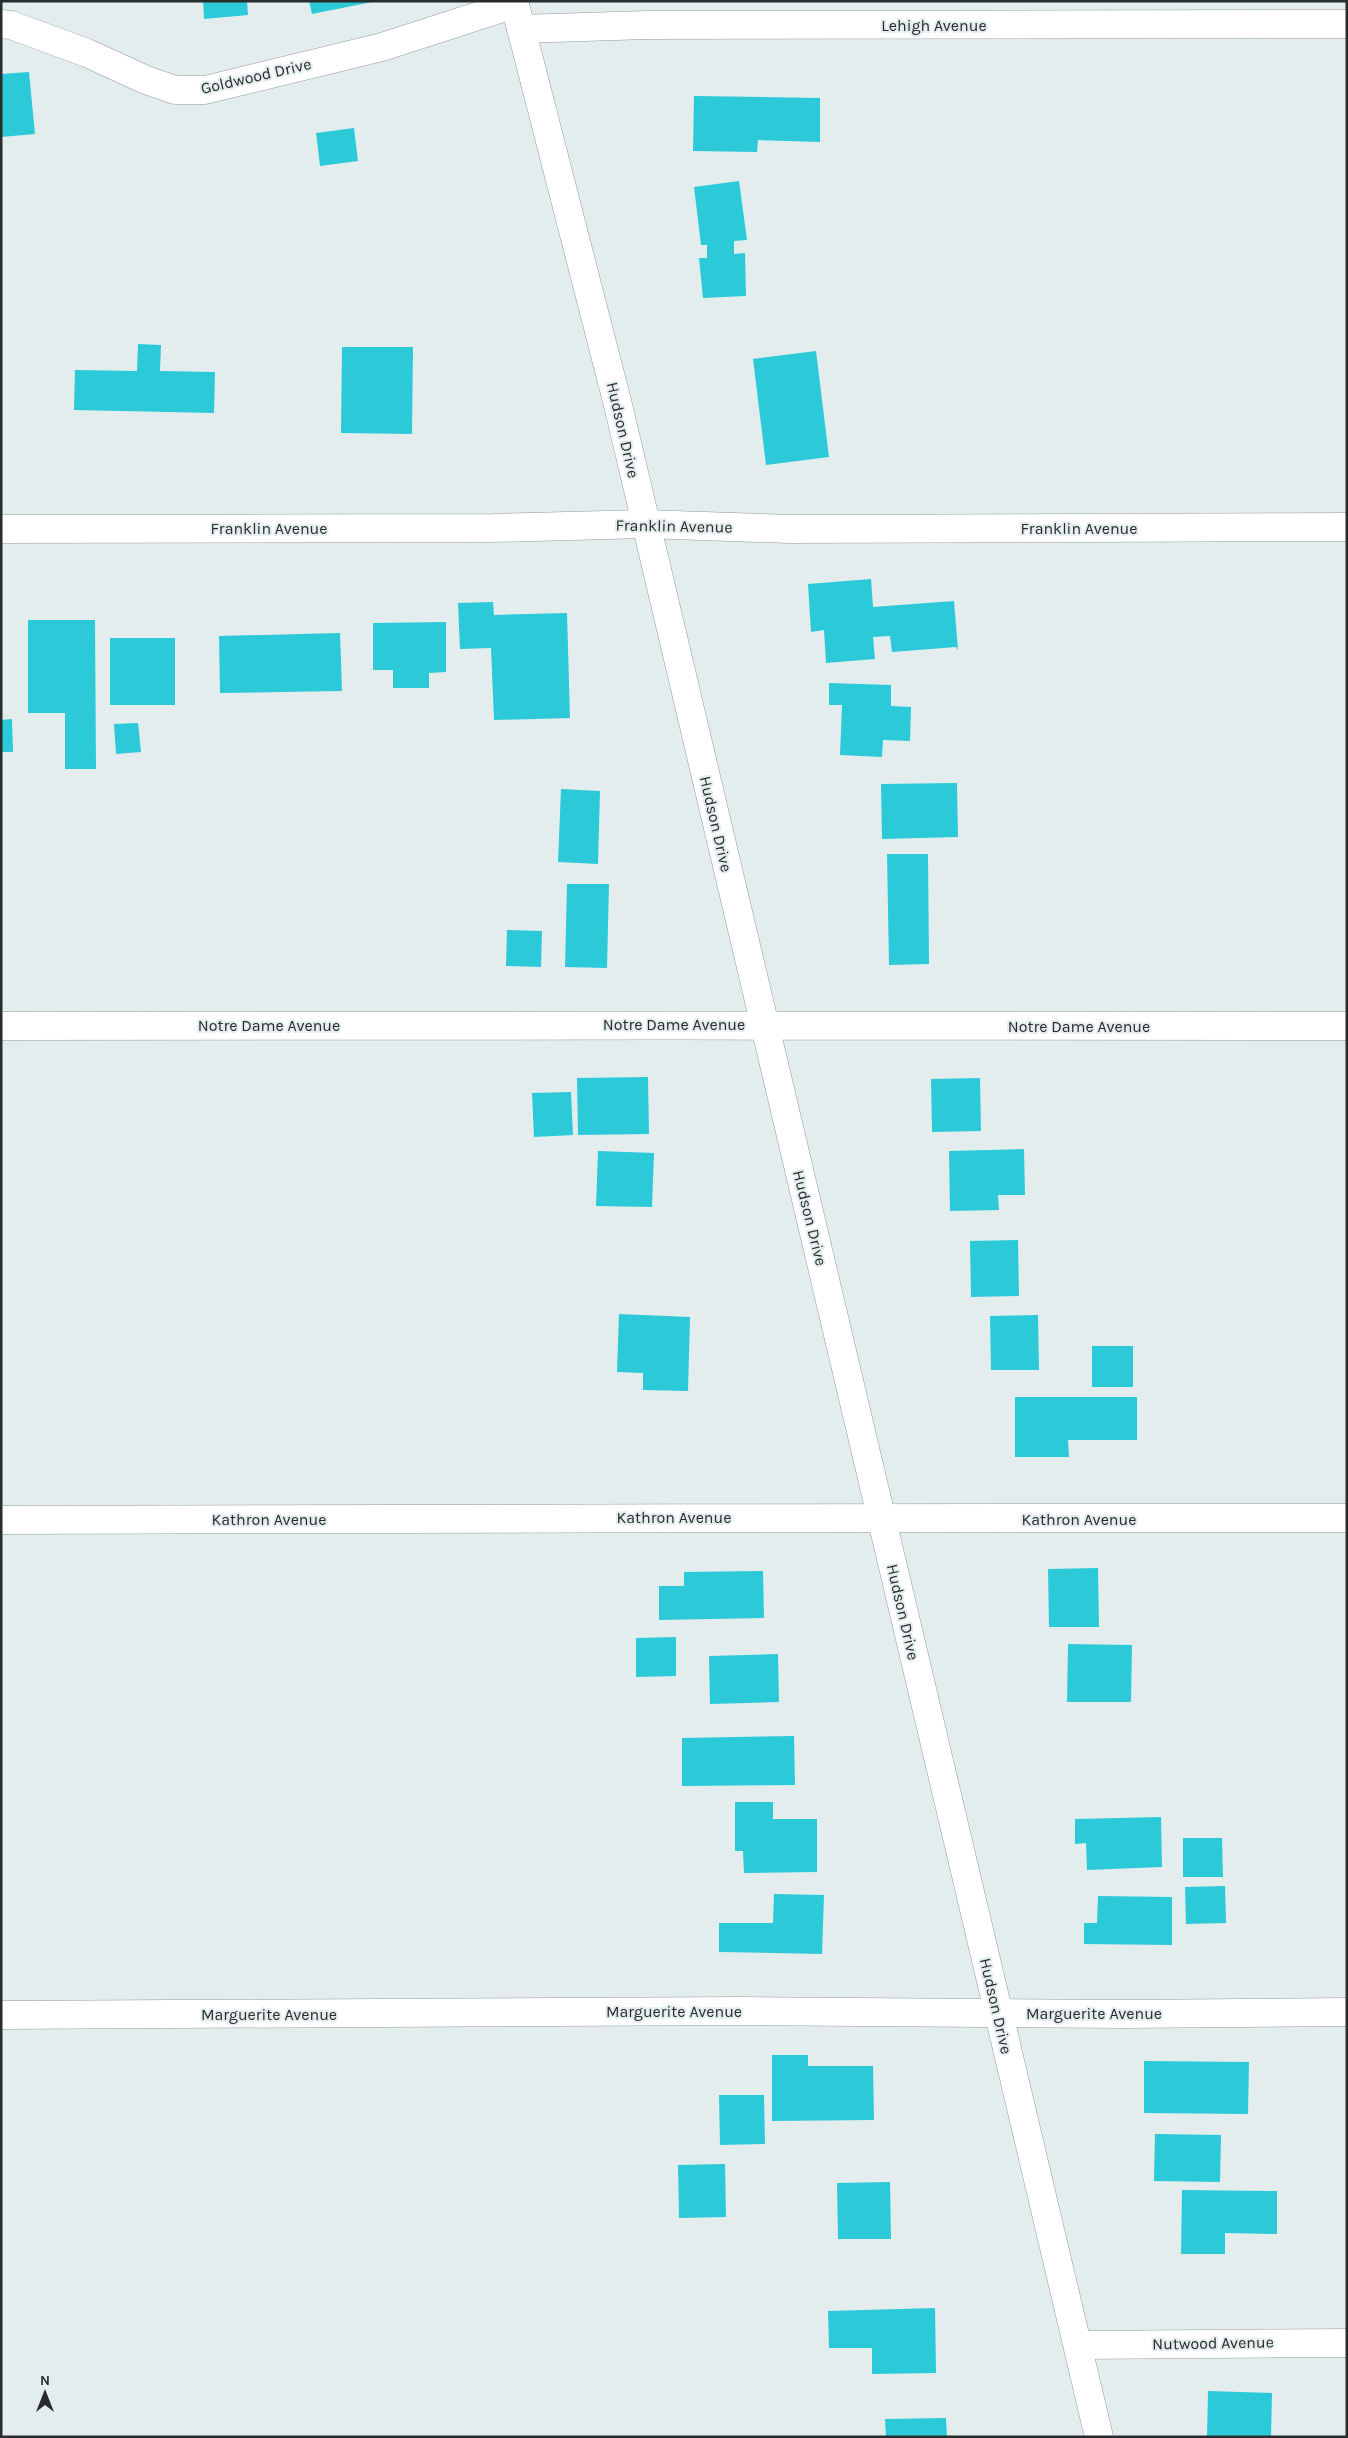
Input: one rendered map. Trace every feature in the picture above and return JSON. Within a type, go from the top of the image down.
[{"type":"street","name":"Lehigh Avenue","points":[[516,11],[647,25],[1347,24]]},
{"type":"street","name":"Goldwood Drive","points":[[1,24],[87,53],[146,80],[175,90],[205,90],[382,47],[516,11]]},
{"type":"street","name":"Hudson Drive","points":[[516,11],[618,405],[880,1518],[1079,2345],[1099,2437]]},
{"type":"street","name":"Franklin Avenue","points":[[1,529],[484,528],[645,524],[789,529],[1347,527]]},
{"type":"street","name":"Notre Dame Avenue","points":[[1,1026],[763,1024],[1018,1027],[1347,1026]]},
{"type":"street","name":"Kathron Avenue","points":[[1,1520],[1347,1518]]},
{"type":"street","name":"Marguerite Avenue","points":[[1,2015],[732,2011],[1347,2012]]},
{"type":"street","name":"Nutwood Avenue","points":[[1079,2345],[1347,2343]]},
{"type":"building","points":[[203,1],[247,1],[248,15],[204,19]]},
{"type":"building","points":[[309,1],[372,1],[372,2],[312,14]]},
{"type":"building","points":[[29,72],[35,134],[1,137],[1,74]]},
{"type":"building","points":[[694,96],[820,98],[820,142],[758,140],[757,152],[693,151]]},
{"type":"building","points":[[354,128],[358,161],[320,166],[316,133]]},
{"type":"building","points":[[739,181],[747,240],[734,241],[734,254],[745,253],[746,296],[703,298],[699,258],[707,258],[707,245],[701,245],[694,187]]},
{"type":"building","points":[[138,344],[161,345],[160,371],[215,372],[214,413],[74,410],[75,370],[137,371]]},
{"type":"building","points":[[342,347],[413,347],[412,434],[341,433]]},
{"type":"building","points":[[816,351],[829,457],[766,465],[753,359]]},
{"type":"building","points":[[871,579],[873,607],[954,601],[958,650],[956,647],[892,652],[890,636],[873,637],[875,659],[826,663],[824,630],[811,632],[808,584]]},
{"type":"building","points":[[493,602],[494,615],[567,613],[570,718],[494,720],[491,648],[460,649],[458,603]]},
{"type":"building","points":[[28,620],[95,620],[96,769],[65,769],[65,713],[28,713]]},
{"type":"building","points":[[446,622],[446,672],[429,673],[429,688],[393,688],[393,670],[373,670],[373,623]]},
{"type":"building","points":[[340,633],[342,691],[220,693],[219,636]]},
{"type":"building","points":[[110,638],[175,638],[175,705],[110,705]]},
{"type":"building","points":[[829,683],[891,685],[891,706],[911,707],[910,741],[883,740],[882,757],[840,755],[842,705],[829,705]]},
{"type":"building","points":[[12,719],[13,752],[1,752],[1,720]]},
{"type":"building","points":[[138,723],[141,752],[116,754],[114,724]]},
{"type":"building","points":[[957,783],[958,837],[882,839],[881,784]]},
{"type":"building","points":[[561,789],[600,791],[598,864],[558,862]]},
{"type":"building","points":[[887,854],[928,854],[929,964],[889,965]]},
{"type":"building","points":[[567,884],[609,884],[607,968],[565,967]]},
{"type":"building","points":[[507,930],[542,931],[541,967],[506,966]]},
{"type":"building","points":[[648,1077],[649,1134],[578,1135],[577,1078]]},
{"type":"building","points":[[980,1078],[981,1131],[932,1132],[931,1079]]},
{"type":"building","points":[[571,1092],[573,1135],[534,1137],[532,1093]]},
{"type":"building","points":[[1024,1149],[1025,1195],[998,1195],[999,1210],[950,1211],[949,1151]]},
{"type":"building","points":[[598,1151],[654,1153],[652,1207],[596,1206]]},
{"type":"building","points":[[1018,1240],[1019,1296],[971,1297],[970,1241]]},
{"type":"building","points":[[619,1314],[690,1317],[688,1391],[643,1390],[643,1373],[617,1372]]},
{"type":"building","points":[[1038,1315],[1039,1370],[991,1370],[990,1316]]},
{"type":"building","points":[[1092,1346],[1133,1346],[1133,1387],[1092,1387]]},
{"type":"building","points":[[1015,1397],[1137,1397],[1137,1440],[1068,1440],[1069,1457],[1015,1457]]},
{"type":"building","points":[[1098,1568],[1099,1627],[1049,1627],[1048,1569]]},
{"type":"building","points":[[763,1571],[764,1618],[659,1620],[659,1586],[684,1586],[684,1572]]},
{"type":"building","points":[[676,1637],[676,1676],[636,1677],[636,1638]]},
{"type":"building","points":[[1068,1644],[1132,1645],[1131,1702],[1067,1702]]},
{"type":"building","points":[[778,1654],[779,1702],[710,1704],[709,1656]]},
{"type":"building","points":[[794,1736],[795,1785],[682,1786],[682,1738]]},
{"type":"building","points":[[735,1802],[773,1802],[773,1819],[817,1819],[817,1872],[744,1873],[743,1851],[735,1851]]},
{"type":"building","points":[[1161,1817],[1162,1867],[1087,1870],[1086,1843],[1075,1844],[1075,1819]]},
{"type":"building","points":[[1183,1838],[1222,1838],[1223,1877],[1183,1877]]},
{"type":"building","points":[[1225,1886],[1226,1923],[1186,1924],[1185,1887]]},
{"type":"building","points":[[774,1894],[824,1895],[822,1954],[719,1952],[719,1923],[773,1923]]},
{"type":"building","points":[[1098,1896],[1172,1897],[1172,1945],[1084,1944],[1084,1923],[1097,1923]]},
{"type":"building","points":[[772,2055],[808,2055],[808,2066],[873,2066],[874,2120],[772,2121]]},
{"type":"building","points":[[1144,2061],[1249,2062],[1248,2114],[1144,2113]]},
{"type":"building","points":[[719,2095],[764,2095],[765,2144],[720,2145]]},
{"type":"building","points":[[1155,2134],[1221,2135],[1220,2182],[1154,2181]]},
{"type":"building","points":[[725,2164],[726,2217],[679,2218],[678,2165]]},
{"type":"building","points":[[890,2182],[891,2239],[838,2239],[837,2183]]},
{"type":"building","points":[[1182,2190],[1277,2191],[1277,2234],[1225,2233],[1225,2254],[1181,2254]]},
{"type":"building","points":[[935,2308],[936,2373],[872,2374],[872,2348],[829,2348],[828,2311]]},
{"type":"building","points":[[1208,2391],[1272,2393],[1271,2437],[1207,2437]]},
{"type":"building","points":[[946,2418],[947,2437],[886,2437],[885,2419]]}]
